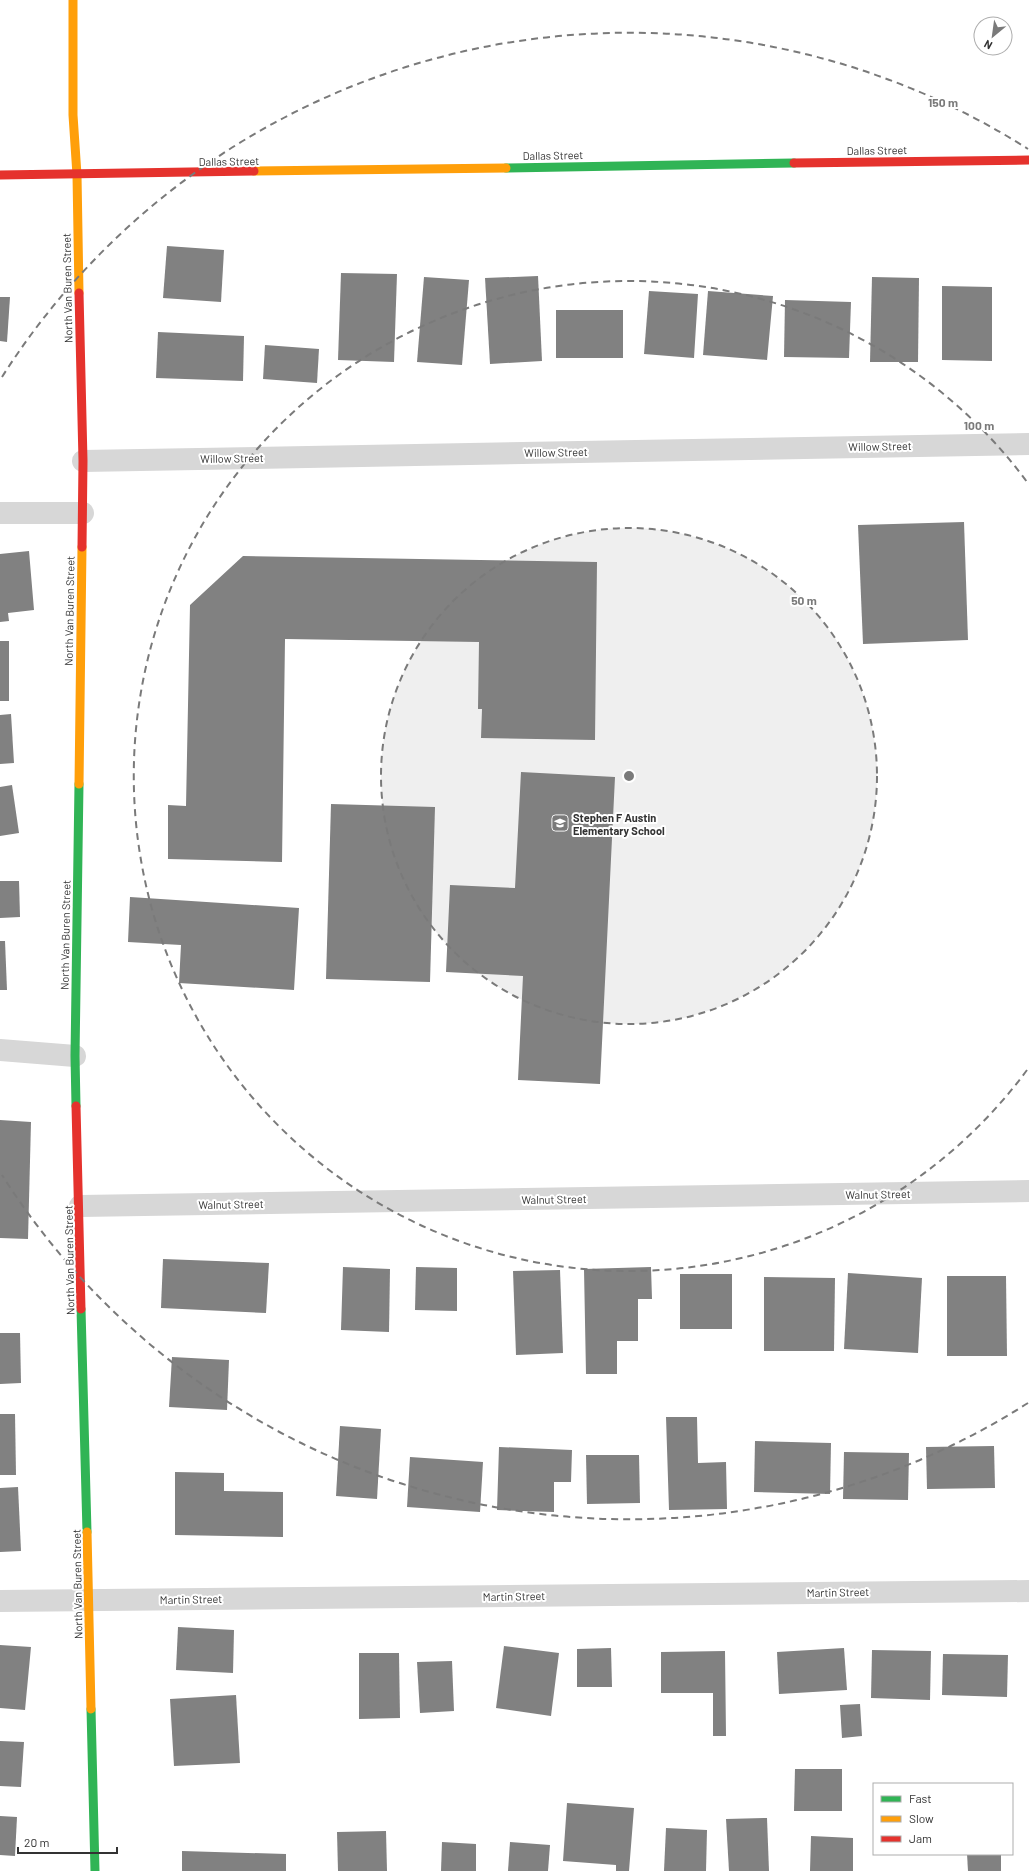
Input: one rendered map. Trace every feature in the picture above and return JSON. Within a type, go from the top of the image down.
[{"type":"street","name":"North Van Buren Street","points":[[73,0],[73,115],[77,175],[83,461],[75,1056],[80,1206],[95,1871]]},
{"type":"street","name":"Dallas Street","points":[[0,175],[1029,160]]},
{"type":"street","points":[[1029,160],[1029,173]]},
{"type":"street","name":"Willow Street","points":[[83,461],[1029,444]]},
{"type":"street","points":[[0,513],[83,513]]},
{"type":"street","points":[[0,1050],[75,1056]]},
{"type":"street","name":"Walnut Street","points":[[80,1206],[1029,1191]]},
{"type":"street","name":"Martin Street","points":[[0,1601],[1029,1591]]},
{"type":"building","points":[[167,246],[224,250],[221,302],[163,298]]},
{"type":"building","points":[[341,273],[397,274],[394,362],[338,360]]},
{"type":"building","points":[[538,276],[542,361],[490,364],[485,278]]},
{"type":"building","points":[[424,277],[469,280],[462,365],[417,362]]},
{"type":"building","points":[[872,277],[919,278],[918,362],[870,362]]},
{"type":"building","points":[[942,286],[992,287],[992,361],[942,360]]},
{"type":"building","points":[[649,291],[698,294],[694,358],[644,354]]},
{"type":"building","points":[[708,291],[773,296],[767,360],[703,355]]},
{"type":"building","points":[[0,297],[10,297],[7,342],[0,341]]},
{"type":"building","points":[[785,300],[851,302],[849,358],[784,357]]},
{"type":"building","points":[[556,310],[623,310],[623,358],[556,358]]},
{"type":"building","points":[[158,332],[244,336],[243,381],[156,378]]},
{"type":"building","points":[[265,345],[319,349],[317,383],[263,379]]},
{"type":"building","points":[[964,522],[968,640],[863,644],[858,525]]},
{"type":"building","points":[[29,551],[34,610],[8,613],[9,621],[0,622],[0,554]]},
{"type":"building","points":[[243,556],[597,562],[595,740],[481,738],[482,709],[478,709],[479,642],[285,639],[282,862],[168,859],[168,805],[186,806],[190,605]]},
{"type":"building","points":[[0,641],[9,641],[9,701],[0,701]]},
{"type":"building","points":[[11,714],[14,763],[0,764],[0,715]]},
{"type":"building","points":[[521,772],[615,777],[600,1084],[518,1080],[523,976],[446,972],[450,885],[515,888]]},
{"type":"building","points":[[12,785],[19,833],[0,836],[0,787]]},
{"type":"building","points":[[331,804],[435,807],[430,982],[326,979]]},
{"type":"building","points":[[0,881],[19,881],[20,917],[0,918]]},
{"type":"building","points":[[130,897],[299,908],[294,990],[179,983],[181,945],[128,942]]},
{"type":"building","points":[[0,941],[5,941],[7,990],[0,990]]},
{"type":"building","points":[[0,1120],[31,1122],[28,1239],[0,1238]]},
{"type":"building","points":[[163,1259],[269,1263],[266,1313],[161,1308]]},
{"type":"building","points":[[343,1267],[390,1269],[389,1332],[341,1330]]},
{"type":"building","points":[[416,1267],[457,1268],[457,1311],[415,1310]]},
{"type":"building","points":[[651,1267],[652,1299],[638,1299],[638,1341],[617,1341],[617,1374],[586,1374],[584,1269]]},
{"type":"building","points":[[560,1270],[563,1353],[516,1355],[513,1271]]},
{"type":"building","points":[[848,1273],[922,1278],[918,1353],[844,1349]]},
{"type":"building","points":[[680,1274],[732,1274],[732,1329],[680,1329]]},
{"type":"building","points":[[947,1276],[1006,1276],[1007,1356],[947,1356]]},
{"type":"building","points":[[764,1277],[835,1278],[834,1351],[764,1351]]},
{"type":"building","points":[[0,1333],[20,1333],[21,1383],[0,1384]]},
{"type":"building","points":[[172,1357],[229,1360],[227,1410],[169,1407]]},
{"type":"building","points":[[0,1414],[15,1414],[16,1475],[0,1475]]},
{"type":"building","points":[[666,1417],[697,1417],[698,1463],[726,1462],[727,1509],[669,1510]]},
{"type":"building","points":[[340,1426],[381,1429],[377,1499],[336,1496]]},
{"type":"building","points":[[755,1441],[831,1443],[830,1494],[754,1492]]},
{"type":"building","points":[[994,1446],[995,1488],[927,1489],[926,1447]]},
{"type":"building","points":[[499,1447],[572,1450],[571,1482],[554,1482],[554,1512],[497,1510]]},
{"type":"building","points":[[844,1452],[909,1453],[908,1500],[843,1499]]},
{"type":"building","points":[[586,1455],[639,1455],[640,1503],[587,1504]]},
{"type":"building","points":[[410,1457],[483,1462],[480,1512],[407,1507]]},
{"type":"building","points":[[175,1472],[224,1473],[224,1491],[283,1492],[283,1537],[175,1535]]},
{"type":"building","points":[[18,1487],[21,1551],[0,1552],[0,1488]]},
{"type":"building","points":[[178,1627],[234,1630],[233,1673],[176,1670]]},
{"type":"building","points":[[0,1645],[31,1647],[25,1710],[0,1708]]},
{"type":"building","points":[[504,1646],[559,1653],[551,1716],[496,1708]]},
{"type":"building","points":[[611,1648],[612,1687],[577,1687],[577,1649]]},
{"type":"building","points":[[844,1648],[847,1690],[779,1694],[777,1652]]},
{"type":"building","points":[[872,1650],[931,1651],[930,1700],[871,1698]]},
{"type":"building","points":[[725,1651],[726,1736],[713,1736],[713,1693],[661,1693],[661,1652]]},
{"type":"building","points":[[359,1653],[399,1653],[400,1718],[359,1719]]},
{"type":"building","points":[[943,1654],[1008,1655],[1007,1697],[942,1695]]},
{"type":"building","points":[[452,1661],[454,1711],[420,1713],[417,1662]]},
{"type":"building","points":[[236,1695],[240,1763],[174,1766],[170,1699]]},
{"type":"building","points":[[860,1704],[862,1736],[842,1738],[840,1705]]},
{"type":"building","points":[[0,1741],[24,1742],[21,1787],[0,1786]]},
{"type":"building","points":[[795,1769],[842,1769],[842,1811],[794,1811]]},
{"type":"building","points":[[567,1803],[634,1808],[629,1871],[616,1871],[616,1865],[563,1861]]},
{"type":"building","points":[[0,1816],[17,1817],[15,1856],[0,1855]]},
{"type":"building","points":[[767,1818],[769,1871],[729,1871],[726,1819]]},
{"type":"building","points":[[666,1828],[707,1830],[706,1871],[664,1871]]},
{"type":"building","points":[[386,1831],[387,1871],[338,1871],[337,1832]]},
{"type":"building","points":[[811,1836],[853,1838],[853,1871],[810,1871]]},
{"type":"building","points":[[442,1842],[476,1844],[476,1871],[441,1871]]},
{"type":"building","points":[[510,1842],[550,1845],[548,1871],[508,1871]]},
{"type":"building","points":[[182,1851],[286,1854],[286,1871],[182,1871]]},
{"type":"building","points":[[967,1855],[1001,1855],[1001,1871],[968,1871]]},
{"type":"traffic: fast","points":[[506,168],[794,163]]},
{"type":"traffic: fast","points":[[76,1106],[75,1056],[79,784]]},
{"type":"traffic: fast","points":[[81,1309],[87,1532]]},
{"type":"traffic: fast","points":[[91,1709],[95,1871]]},
{"type":"traffic: slow","points":[[73,0],[73,115],[77,175],[79,293]]},
{"type":"traffic: slow","points":[[254,171],[506,168]]},
{"type":"traffic: slow","points":[[79,784],[82,547]]},
{"type":"traffic: slow","points":[[87,1532],[91,1709]]},
{"type":"traffic: jam","points":[[794,163],[1029,160]]},
{"type":"traffic: jam","points":[[0,175],[254,171]]},
{"type":"traffic: jam","points":[[79,293],[83,461],[82,547]]},
{"type":"traffic: jam","points":[[76,1106],[81,1309]]},
{"type":"place","name":"Stephen F Austin Elementary School","points":[[560,823]]}]
